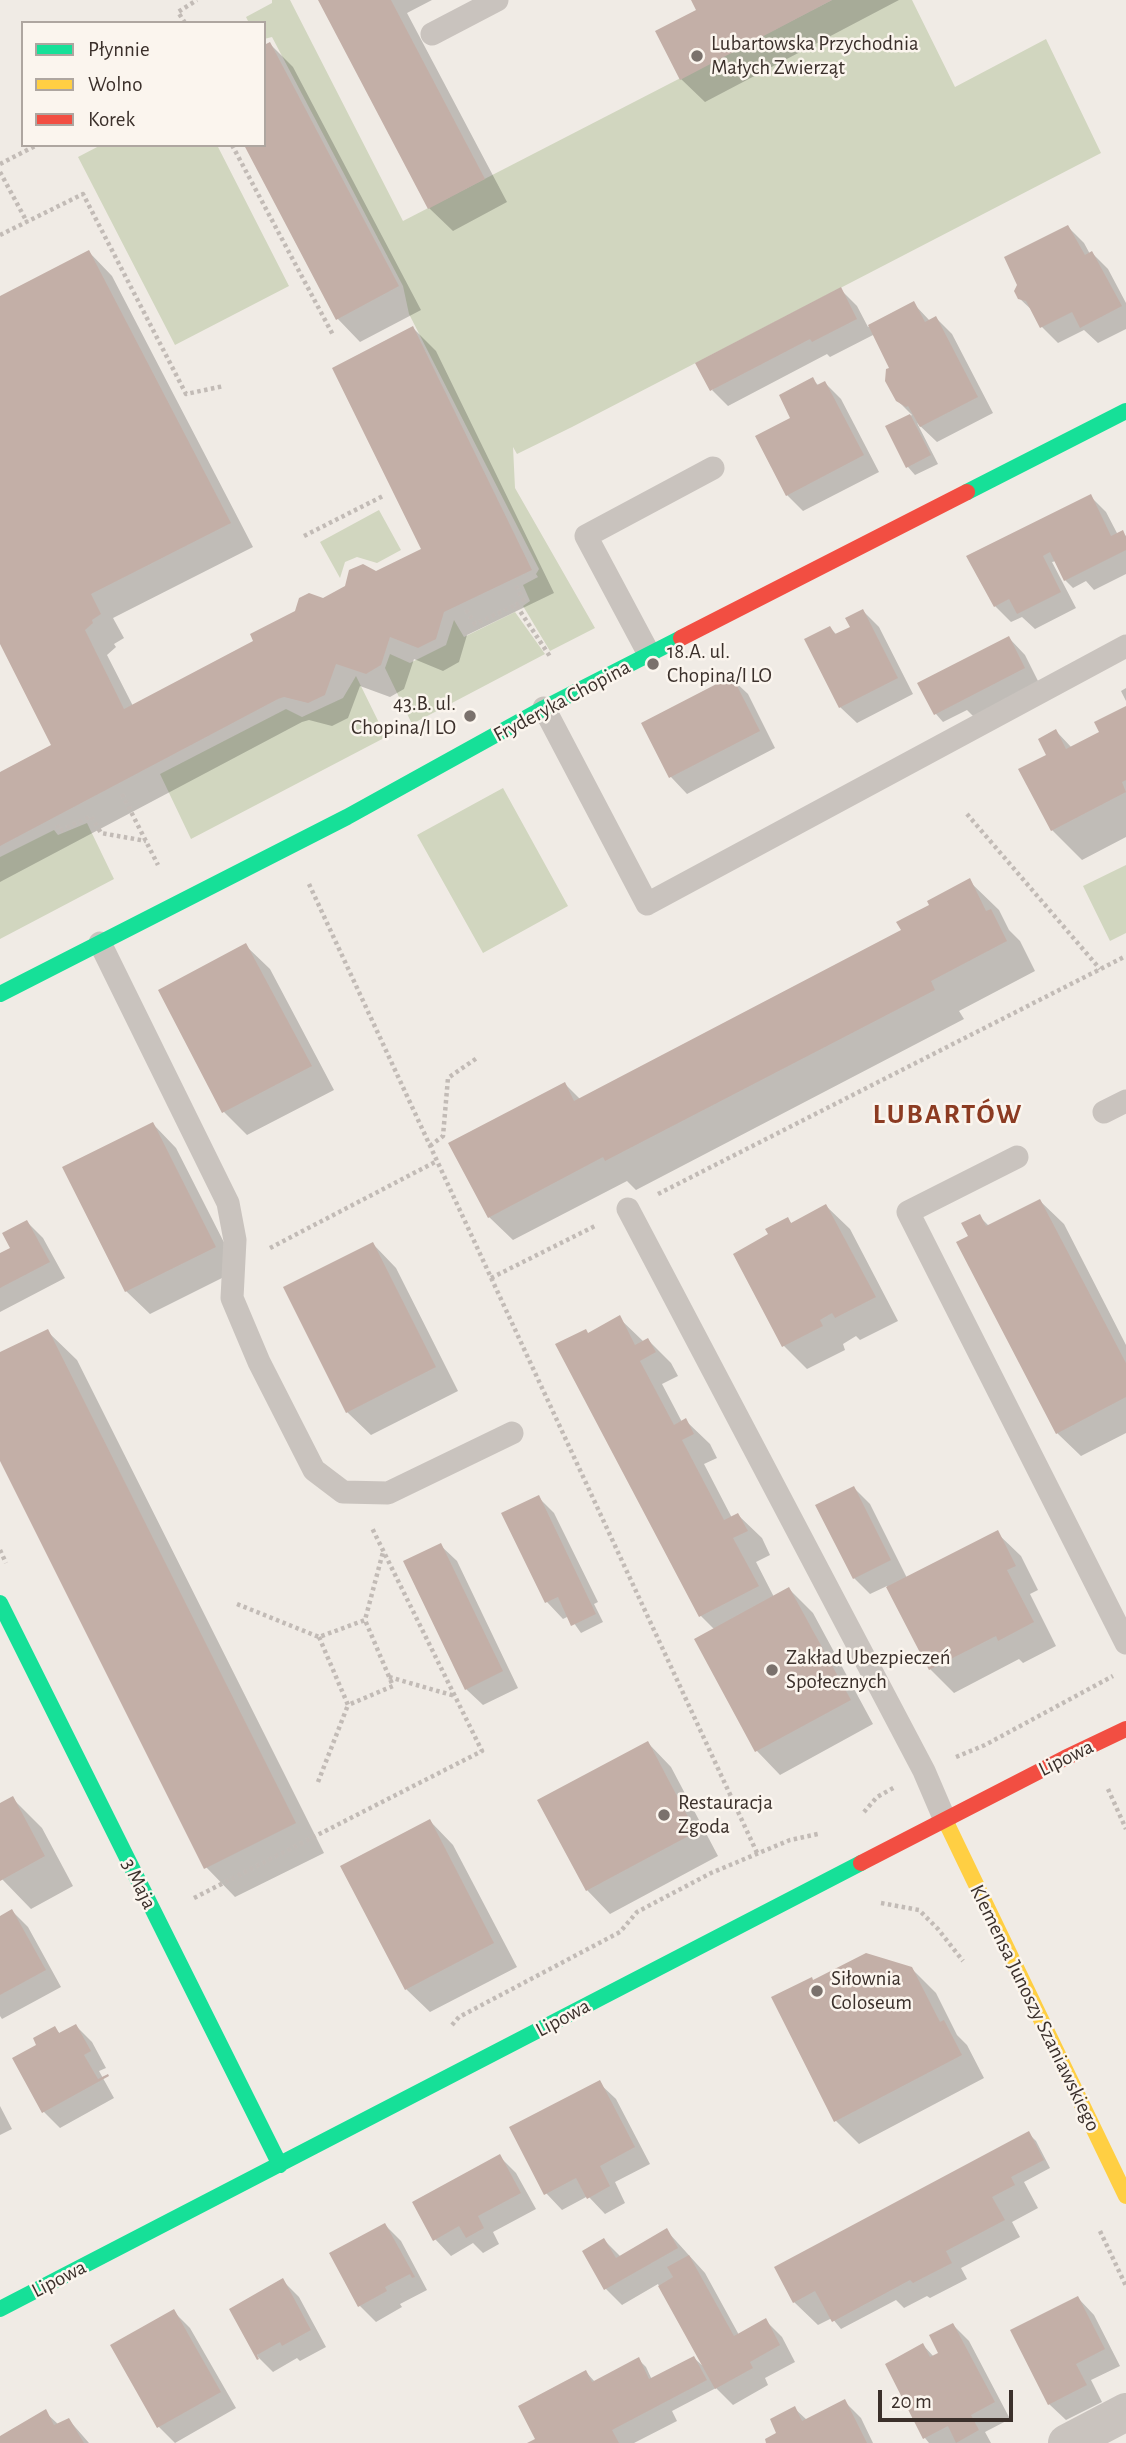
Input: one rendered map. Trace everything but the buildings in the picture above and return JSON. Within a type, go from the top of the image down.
[{"type":"street","name":"Fryderyka Chopina","points":[[0,994],[347,817],[544,708],[1126,411]]},
{"type":"street","name":"3 Maja","points":[[0,1602],[280,2165]]},
{"type":"street","name":"Lipowa","points":[[0,2309],[944,1820],[1126,1729]]},
{"type":"street","name":"Klemensa Junoszy Szaniawskiego","points":[[944,1820],[1126,2196]]},
{"type":"street","points":[[1067,2443],[1126,2412]]},
{"type":"lane","points":[[432,34],[497,0]]},
{"type":"lane","points":[[649,654],[586,536],[713,468]]},
{"type":"lane","points":[[544,708],[647,904],[1126,646]]},
{"type":"lane","points":[[100,943],[228,1203],[235,1240],[232,1298],[259,1362],[314,1469],[343,1492],[388,1493],[512,1433]]},
{"type":"lane","points":[[1104,1112],[1126,1101]]},
{"type":"lane","points":[[1017,1157],[908,1212],[1126,1643]]},
{"type":"lane","points":[[628,1209],[924,1772],[944,1820]]},
{"type":"path","points":[[184,21],[178,12],[197,0]]},
{"type":"path","points":[[0,164],[33,147]]},
{"type":"path","points":[[233,147],[333,335]]},
{"type":"path","points":[[0,172],[27,222]]},
{"type":"path","points":[[0,235],[83,194],[186,394],[224,386]]},
{"type":"path","points":[[304,536],[383,496]]},
{"type":"path","points":[[466,610],[475,624],[516,605],[523,600],[516,586]]},
{"type":"path","points":[[516,605],[553,662]]},
{"type":"path","points":[[122,794],[159,867]]},
{"type":"path","points":[[967,814],[1100,969]]},
{"type":"path","points":[[57,825],[60,831],[91,816],[101,833],[146,841]]},
{"type":"path","points":[[308,881],[758,1855]]},
{"type":"path","points":[[491,1278],[1126,956]]},
{"type":"path","points":[[430,1146],[443,1136],[448,1079],[477,1058]]},
{"type":"path","points":[[234,1267],[437,1161]]},
{"type":"path","points":[[189,1900],[482,1751],[354,1492]]},
{"type":"path","points":[[348,1705],[393,1686],[365,1620],[383,1551]]},
{"type":"path","points":[[237,1604],[320,1637],[365,1620]]},
{"type":"path","points":[[318,1783],[348,1705],[320,1637]]},
{"type":"path","points":[[860,1815],[877,1797],[924,1772],[985,1745],[1114,1675]]},
{"type":"path","points":[[388,1676],[455,1696]]},
{"type":"path","points":[[1108,1789],[1126,1829]]},
{"type":"path","points":[[444,2034],[459,2017],[620,1932],[637,1912],[711,1873],[790,1840],[812,1837],[824,1831]]},
{"type":"path","points":[[878,1903],[919,1910],[968,1967]]},
{"type":"path","points":[[1098,2226],[1126,2286]]},
{"type":"green space","points":[[272,0],[290,0],[403,221],[832,0],[912,0],[955,87],[1046,39],[1101,153],[572,427],[517,454],[513,447],[515,488],[595,628],[550,651],[523,606],[530,601],[523,585],[538,577],[536,574],[539,569],[409,314],[403,286],[272,37],[266,38],[266,21],[248,21],[246,17],[272,3]]},
{"type":"green space","points":[[97,147],[218,147],[289,286],[175,345],[78,157]]},
{"type":"green space","points":[[379,510],[401,550],[377,563],[357,557],[345,562],[340,578],[320,542]]},
{"type":"green space","points":[[515,612],[545,654],[412,724],[385,668],[390,654],[410,663],[446,645],[454,620],[464,637]]},
{"type":"green space","points":[[356,676],[386,737],[191,839],[160,774],[286,709],[302,717],[343,698]]},
{"type":"green space","points":[[503,788],[568,906],[483,953],[417,835]]},
{"type":"green space","points":[[87,823],[114,879],[0,939],[0,857],[54,830],[58,835]]},
{"type":"green space","points":[[1126,865],[1126,933],[1110,941],[1083,886]]},
{"type":"traffic: fast","points":[[967,492],[1126,411]]},
{"type":"traffic: fast","points":[[0,994],[347,817],[544,708],[681,638]]},
{"type":"traffic: fast","points":[[0,1603],[280,2165]]},
{"type":"traffic: fast","points":[[0,2309],[861,1863]]},
{"type":"traffic: slow","points":[[945,1820],[1126,2196]]},
{"type":"traffic: jam","points":[[681,638],[967,492]]},
{"type":"traffic: jam","points":[[861,1863],[1126,1729]]},
{"type":"place","name":"Lubartowska Przychodnia Małych Zwierząt","points":[[697,56]]},
{"type":"place","name":"18.A. ul. Chopina/I LO","points":[[653,664]]},
{"type":"place","name":"43.B. ul. Chopina/I LO","points":[[470,716]]},
{"type":"place","name":"Zakład Ubezpieczeń Społecznych","points":[[772,1670]]},
{"type":"place","name":"Restauracja Zgoda","points":[[664,1815]]},
{"type":"place","name":"Siłownia Coloseum","points":[[817,1991]]},
{"type":"district","name":"LUBARTÓW","points":[[948,1115]]}]
